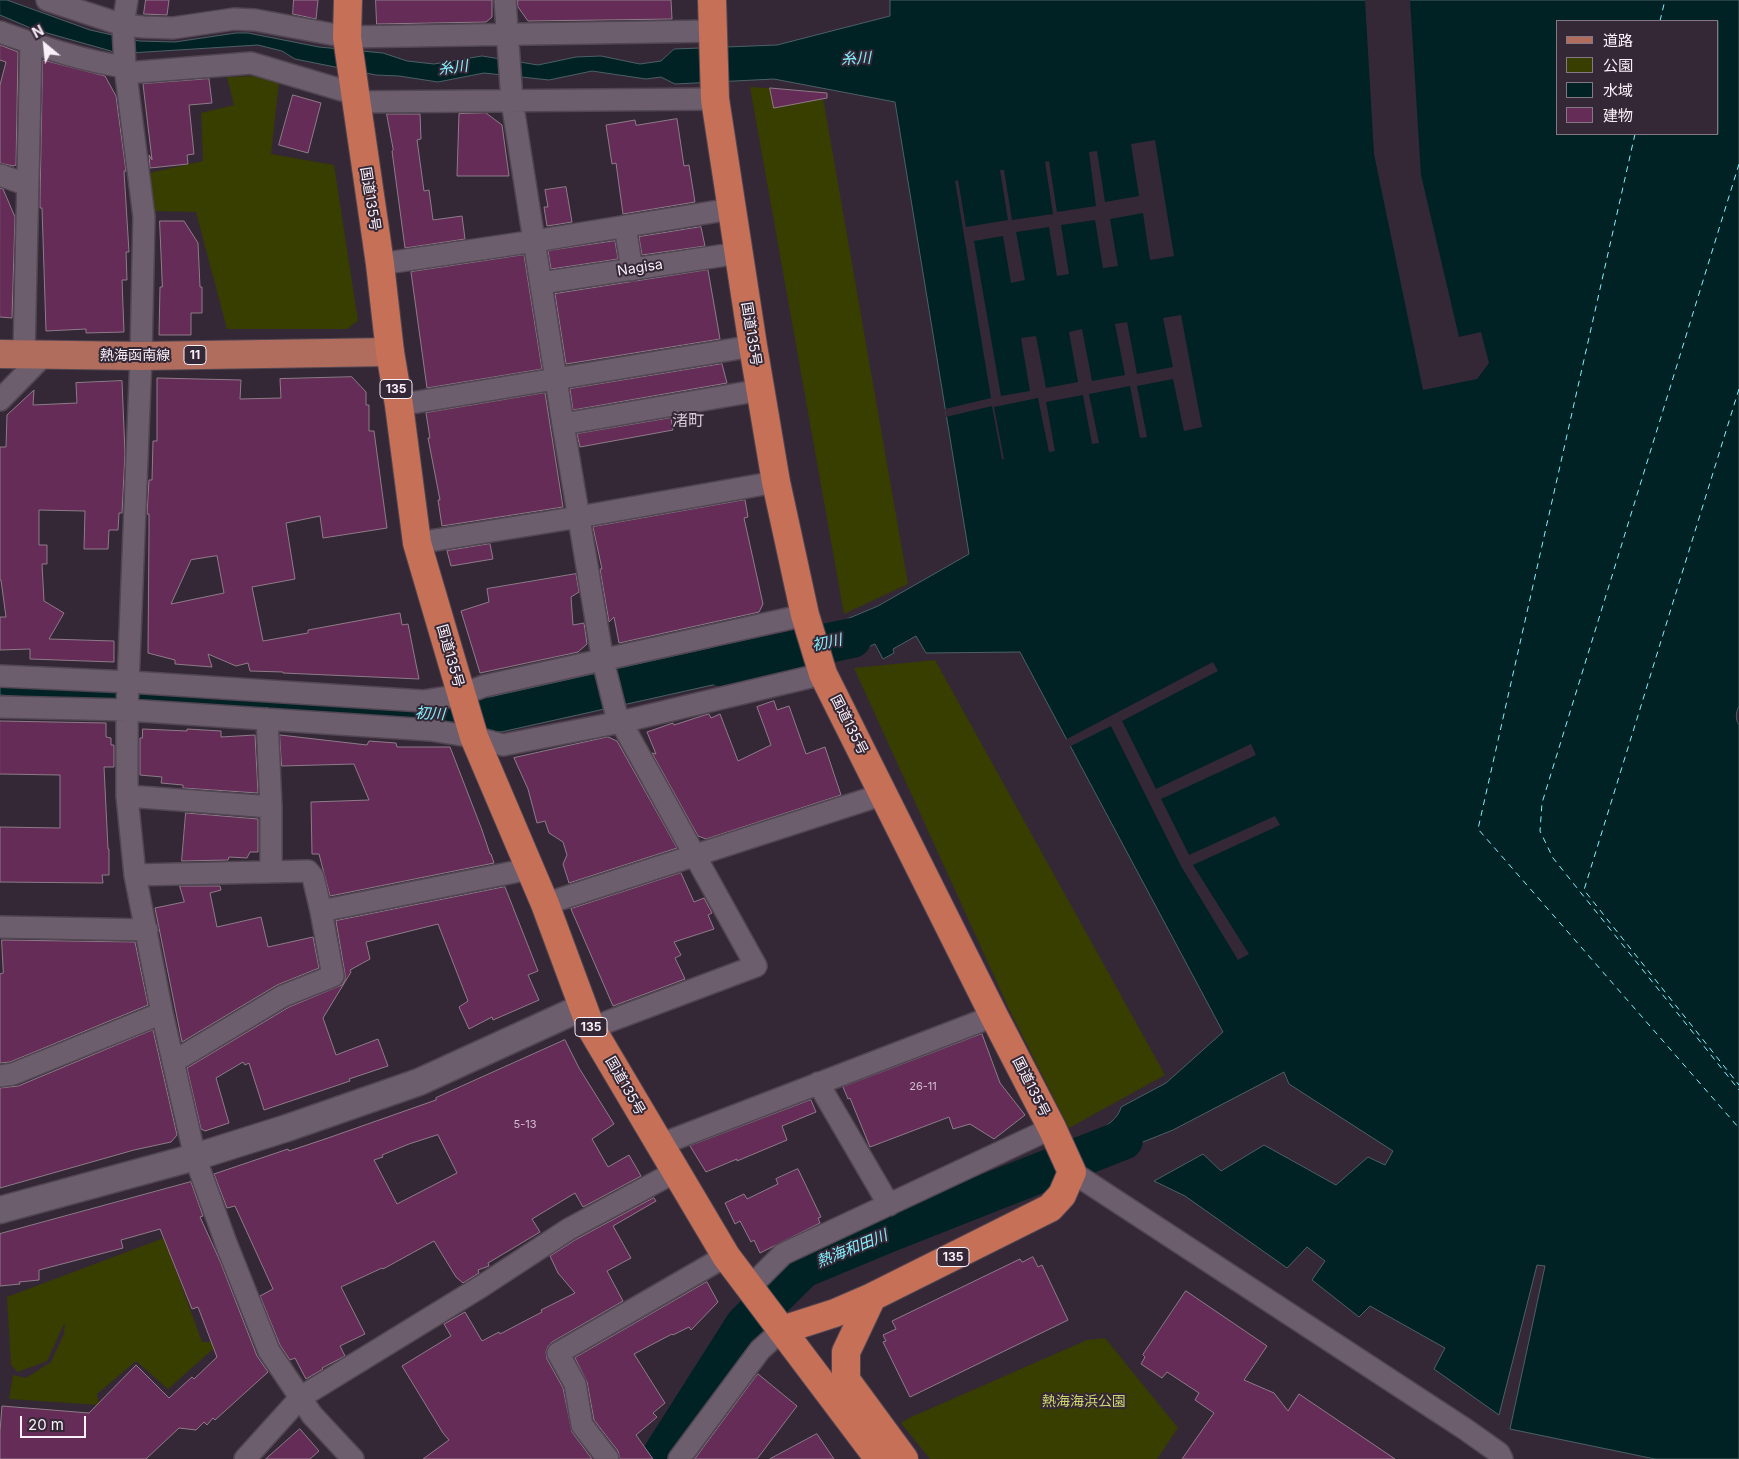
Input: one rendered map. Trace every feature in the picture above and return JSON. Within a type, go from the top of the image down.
[{"type":"highway","name":"国道135号","points":[[348,0],[348,43],[354,92],[380,264],[390,352],[417,543],[472,691],[474,737],[545,904],[587,1017],[659,1145],[726,1256],[879,1459]]},
{"type":"highway","name":"国道135号","points":[[712,0],[715,91],[731,209],[753,346],[776,482],[805,615],[823,674],[1052,1128],[1072,1172]]},
{"type":"highway","name":"135","points":[[782,1330],[834,1313],[872,1297],[1050,1208],[1062,1194],[1072,1172]]},
{"type":"highway","points":[[872,1297],[846,1352],[846,1380],[904,1459]]},
{"type":"main road","name":"熱海函南線","points":[[22,355],[141,356],[390,352]]},
{"type":"street","points":[[47,0],[123,25],[173,28],[234,19],[255,20],[348,43],[506,37],[712,37]]},
{"type":"street","points":[[127,0],[123,25],[125,70],[144,217],[130,682],[127,710],[127,796],[135,875],[162,1014],[195,1157],[226,1243],[269,1351],[312,1414],[353,1459]]},
{"type":"street","points":[[0,1210],[195,1157],[287,1128],[419,1082],[587,1017],[756,966],[618,717],[603,661],[512,101],[506,37],[505,0]]},
{"type":"street","points":[[0,32],[125,70],[251,64],[354,92],[512,101],[715,91]]},
{"type":"street","points":[[0,400],[22,355],[31,42]]},
{"type":"street","points":[[0,176],[28,184]]},
{"type":"street","points":[[380,264],[731,209]]},
{"type":"street","points":[[625,226],[632,270]]},
{"type":"street","name":"Nagisa","points":[[541,283],[739,253]]},
{"type":"street","points":[[399,405],[753,346]]},
{"type":"street","points":[[563,424],[761,390]]},
{"type":"street","points":[[417,543],[579,517],[776,482]]},
{"type":"street","points":[[0,676],[130,682],[423,701],[805,615]]},
{"type":"street","points":[[0,707],[127,710],[430,730],[474,737],[503,745],[618,717],[823,674]]},
{"type":"street","points":[[267,719],[271,807],[271,872]]},
{"type":"street","points":[[545,904],[884,794]]},
{"type":"street","points":[[127,796],[271,807]]},
{"type":"street","points":[[321,912],[529,869]]},
{"type":"street","points":[[135,875],[308,871],[313,876],[321,912],[333,976],[284,996],[173,1062]]},
{"type":"street","points":[[0,927],[147,930]]},
{"type":"street","points":[[0,1076],[13,1074],[162,1014]]},
{"type":"street","points":[[659,1145],[994,1016]]},
{"type":"street","points":[[818,1083],[889,1205]]},
{"type":"street","points":[[752,1291],[783,1254],[1052,1128]]},
{"type":"street","points":[[245,1459],[301,1397],[482,1286],[568,1229],[675,1172]]},
{"type":"street","points":[[1072,1172],[1465,1429],[1498,1453],[1502,1459]]},
{"type":"street","points":[[608,1459],[582,1425],[575,1384],[558,1353],[726,1256]]},
{"type":"street","points":[[679,1459],[760,1350],[782,1330]]},
{"type":"green space","points":[[254,76],[279,82],[271,154],[334,165],[358,321],[347,329],[227,329],[196,212],[155,211],[149,173],[203,161],[201,113],[234,105],[227,77]]},
{"type":"green space","points":[[750,87],[822,92],[908,584],[844,614]]},
{"type":"green space","points":[[935,660],[1165,1075],[1069,1128],[1010,1011],[854,668]]},
{"type":"green space","points":[[164,1238],[202,1342],[221,1342],[168,1389],[136,1361],[97,1394],[99,1405],[9,1399],[13,1375],[26,1378],[51,1362],[64,1334],[65,1322],[47,1361],[18,1372],[11,1365],[7,1297]]},
{"type":"green space","name":"熱海海浜公園","points":[[1105,1338],[1178,1428],[1157,1459],[930,1459],[901,1423],[1087,1340]]},
{"type":"water","name":"糸川","points":[[0,0],[7,0],[90,30],[139,41],[175,42],[248,33],[319,47],[383,53],[407,61],[434,64],[482,56],[538,65],[576,57],[601,56],[640,64],[661,61],[674,49],[777,45],[890,16],[890,0],[1739,0],[1739,706],[1736,716],[1739,725],[1739,1459],[1655,1459],[1510,1429],[1545,1266],[1537,1265],[1499,1415],[1434,1369],[1445,1348],[1370,1306],[1359,1317],[1312,1280],[1325,1261],[1307,1247],[1287,1268],[1185,1196],[1154,1181],[1203,1154],[1221,1171],[1264,1145],[1336,1185],[1368,1157],[1385,1165],[1393,1151],[1289,1084],[1284,1072],[1173,1130],[1095,1161],[1083,1139],[1111,1122],[1121,1107],[1166,1083],[1223,1032],[1020,652],[926,653],[916,636],[893,649],[894,653],[883,659],[875,644],[850,655],[840,622],[878,606],[969,554],[895,102],[774,79],[675,84],[661,77],[646,79],[592,71],[549,80],[484,73],[438,82],[399,76],[376,75],[295,59],[282,51],[258,45],[114,54],[111,51],[33,29],[0,15]]},
{"type":"water","points":[[769,635],[780,670],[501,732],[0,695],[0,676],[489,697]]},
{"type":"pier","points":[[1365,0],[1410,0],[1421,175],[1459,337],[1481,332],[1489,363],[1477,379],[1423,390],[1374,154]]},
{"type":"pier","points":[[1155,140],[1174,256],[1150,260],[1143,213],[1110,219],[1118,266],[1103,268],[1095,220],[1061,225],[1069,274],[1057,276],[1049,227],[1016,232],[1025,280],[1011,283],[1003,236],[974,241],[1001,396],[1030,391],[1021,338],[1036,336],[1046,388],[1078,382],[1069,332],[1082,329],[1092,381],[1125,375],[1115,324],[1127,322],[1137,374],[1173,367],[1163,318],[1181,315],[1202,427],[1184,431],[1173,379],[1137,386],[1147,437],[1140,438],[1130,386],[1089,394],[1099,443],[1092,444],[1083,395],[1046,402],[1055,451],[1049,452],[1038,398],[994,407],[1004,459],[1002,459],[992,406],[946,417],[945,409],[991,398],[955,181],[958,180],[966,227],[1008,220],[1000,170],[1004,170],[1012,220],[1053,214],[1045,162],[1049,161],[1057,212],[1096,206],[1089,152],[1097,151],[1105,202],[1139,196],[1131,144]]},
{"type":"pier","points":[[1213,662],[1218,671],[1122,721],[1156,789],[1251,744],[1256,755],[1161,799],[1189,855],[1275,816],[1280,825],[1193,865],[1249,954],[1238,960],[1181,866],[1111,726],[1067,748],[1065,740]]},
{"type":"building","points":[[146,0],[169,0],[167,15],[144,14]]},
{"type":"building","points":[[294,0],[318,0],[316,19],[293,14]]},
{"type":"building","points":[[376,0],[492,0],[492,17],[486,22],[377,24]]},
{"type":"building","points":[[518,0],[671,0],[672,19],[528,21],[518,7]]},
{"type":"building","points":[[0,45],[18,52],[16,165],[13,166],[0,163],[0,85],[6,62],[0,60]]},
{"type":"building","points":[[43,60],[105,76],[116,96],[126,171],[124,171],[129,252],[126,252],[127,280],[122,280],[124,332],[86,333],[86,329],[46,331],[42,208],[40,208]]},
{"type":"building","points":[[209,79],[212,103],[189,105],[194,154],[187,155],[188,164],[150,168],[149,155],[152,160],[143,84]]},
{"type":"building","points":[[770,88],[827,93],[827,98],[774,108]]},
{"type":"building","points":[[293,95],[321,103],[308,153],[279,145]]},
{"type":"building","points":[[486,113],[502,125],[509,176],[457,176],[459,114]]},
{"type":"building","points":[[387,114],[420,114],[421,139],[417,140],[424,191],[429,190],[433,220],[462,216],[465,239],[405,248]]},
{"type":"building","points":[[677,119],[684,166],[689,165],[695,202],[623,214],[616,163],[612,164],[606,125],[635,120],[636,125]]},
{"type":"building","points":[[566,187],[572,222],[547,226],[544,207],[548,207],[545,190]]},
{"type":"building","points":[[0,188],[3,189],[15,217],[12,318],[0,317]]},
{"type":"building","points":[[160,221],[184,221],[198,243],[202,313],[191,313],[191,335],[159,335],[160,287],[162,287]]},
{"type":"building","points":[[701,227],[705,246],[642,255],[639,237]]},
{"type":"building","points":[[615,241],[618,259],[551,269],[548,251]]},
{"type":"building","points":[[524,255],[542,369],[427,388],[411,272]]},
{"type":"building","points":[[708,270],[720,339],[566,364],[555,294]]},
{"type":"building","points":[[722,364],[727,383],[573,410],[570,389]]},
{"type":"building","points":[[352,377],[366,392],[366,405],[369,405],[369,431],[374,431],[387,528],[323,538],[320,516],[286,523],[295,579],[252,587],[263,641],[308,633],[308,630],[400,613],[402,625],[408,624],[419,679],[250,671],[248,663],[236,666],[208,654],[212,667],[175,664],[175,660],[148,653],[149,514],[147,514],[149,480],[152,480],[153,441],[157,441],[157,378],[241,380],[240,399],[281,398],[280,379]],"holes":[[[217,556],[224,593],[171,604],[191,560]]]},
{"type":"building","points":[[122,381],[125,453],[122,513],[119,513],[118,530],[109,530],[108,549],[84,549],[85,511],[39,510],[39,545],[47,545],[47,564],[42,564],[44,601],[64,613],[49,639],[114,641],[114,662],[30,659],[30,649],[0,650],[0,617],[6,617],[0,580],[0,447],[6,447],[7,415],[34,390],[33,405],[77,403],[76,383]]},
{"type":"building","points":[[545,393],[563,507],[442,526],[438,500],[440,500],[428,438],[430,438],[426,413]]},
{"type":"building","points":[[671,418],[673,430],[580,447],[577,434]]},
{"type":"building","points":[[745,500],[748,517],[744,518],[763,604],[759,612],[619,643],[614,617],[609,622],[600,569],[602,569],[593,527]]},
{"type":"building","points":[[490,544],[493,559],[451,566],[447,551]]},
{"type":"building","points":[[576,574],[579,592],[571,597],[573,625],[584,623],[587,644],[578,652],[480,673],[461,611],[489,602],[487,589]]},
{"type":"building","points":[[774,701],[777,710],[789,706],[806,754],[825,747],[841,795],[706,839],[698,836],[652,753],[656,754],[647,732],[708,714],[711,718],[720,714],[738,761],[771,745],[757,707]]},
{"type":"building","points":[[0,721],[106,723],[106,737],[111,738],[111,745],[114,745],[114,767],[104,767],[109,875],[102,875],[103,883],[0,882],[0,827],[60,828],[60,775],[0,774]]},
{"type":"building","points":[[143,729],[221,731],[221,737],[255,735],[258,793],[183,788],[183,785],[161,783],[162,777],[140,775],[140,738],[142,738]]},
{"type":"building","points":[[280,735],[367,745],[369,741],[396,743],[397,747],[450,747],[494,863],[330,896],[319,854],[312,854],[311,802],[369,800],[354,764],[282,766]]},
{"type":"building","points":[[608,737],[617,741],[677,848],[569,883],[563,864],[567,855],[563,842],[549,833],[545,821],[537,823],[528,789],[514,758]]},
{"type":"building","points":[[186,813],[258,819],[258,852],[250,852],[247,858],[229,857],[228,860],[182,861]]},
{"type":"building","points":[[681,873],[694,902],[704,898],[712,913],[708,915],[714,929],[674,942],[681,955],[675,958],[685,979],[613,1006],[571,909]]},
{"type":"building","points":[[180,886],[220,886],[221,890],[210,893],[217,927],[261,917],[268,947],[313,937],[319,968],[277,985],[182,1042],[155,908],[184,902]]},
{"type":"building","points":[[505,887],[538,971],[528,975],[539,1000],[493,1020],[492,1017],[469,1029],[459,1007],[468,1001],[438,924],[366,942],[370,959],[350,970],[351,972],[323,1018],[336,1055],[378,1039],[388,1066],[264,1110],[249,1063],[245,1065],[243,1062],[216,1078],[229,1123],[205,1131],[201,1129],[187,1068],[289,1007],[342,985],[345,980],[345,974],[336,921]]},
{"type":"building","points":[[2,940],[135,942],[148,1005],[10,1062],[0,1063],[0,974],[3,973]]},
{"type":"building","points":[[153,1030],[177,1135],[171,1142],[134,1150],[0,1188],[0,1088],[18,1086]]},
{"type":"building","points":[[982,1034],[1000,1083],[1025,1115],[994,1139],[970,1124],[953,1129],[949,1117],[870,1147],[850,1098],[848,1099],[843,1087]]},
{"type":"building","points":[[565,1040],[579,1068],[614,1124],[592,1139],[608,1167],[629,1155],[641,1176],[583,1207],[575,1193],[532,1219],[540,1232],[488,1263],[489,1266],[478,1270],[479,1273],[463,1283],[456,1277],[434,1241],[383,1269],[341,1287],[365,1334],[340,1346],[345,1356],[306,1379],[295,1358],[290,1360],[280,1345],[260,1296],[273,1289],[235,1206],[227,1208],[214,1174],[288,1149],[289,1151],[328,1138],[436,1100],[436,1098]],"holes":[[[438,1135],[457,1173],[397,1204],[374,1160],[409,1144]]]},
{"type":"building","points":[[811,1100],[816,1112],[782,1126],[787,1140],[737,1161],[737,1159],[706,1172],[690,1146]]},
{"type":"building","points":[[798,1169],[821,1217],[818,1218],[820,1223],[760,1253],[754,1240],[751,1242],[740,1221],[735,1224],[725,1203],[744,1194],[747,1199],[778,1184],[776,1179]]},
{"type":"building","points":[[191,1182],[203,1216],[200,1217],[220,1261],[257,1356],[268,1372],[215,1420],[213,1418],[207,1425],[204,1422],[196,1430],[179,1428],[146,1459],[0,1459],[2,1406],[89,1413],[136,1365],[169,1398],[192,1377],[194,1379],[217,1357],[198,1307],[192,1309],[160,1229],[121,1240],[123,1248],[39,1270],[39,1280],[0,1286],[0,1234]]},
{"type":"building","points":[[654,1198],[656,1201],[613,1226],[631,1258],[607,1271],[623,1301],[552,1342],[546,1352],[547,1359],[563,1388],[572,1432],[592,1459],[423,1459],[449,1440],[402,1366],[451,1336],[444,1324],[465,1312],[482,1341],[499,1332],[500,1334],[575,1293],[558,1273],[550,1256],[575,1240]]},
{"type":"building","points":[[1033,1257],[1038,1267],[1042,1265],[1068,1320],[910,1397],[883,1342],[886,1341],[883,1335],[896,1329],[892,1321],[1020,1259],[1022,1262]]},
{"type":"building","points":[[707,1282],[718,1302],[691,1330],[689,1327],[672,1334],[634,1354],[665,1403],[653,1413],[657,1417],[636,1435],[653,1459],[620,1459],[618,1451],[594,1420],[587,1382],[575,1358]]},
{"type":"building","points":[[1186,1291],[1267,1346],[1244,1380],[1274,1393],[1288,1411],[1299,1394],[1395,1459],[1182,1459],[1214,1413],[1195,1400],[1199,1393],[1167,1372],[1162,1378],[1141,1364],[1145,1357],[1143,1355]]},
{"type":"building","points":[[758,1374],[797,1406],[757,1459],[695,1459]]},
{"type":"building","points":[[300,1429],[319,1451],[310,1459],[266,1459]]},
{"type":"building","points":[[817,1434],[834,1459],[770,1459]]},
{"type":"waterway","name":"初川","points":[[721,666],[852,638]]},
{"type":"waterway","name":"熱海和田川","points":[[660,1459],[745,1325],[803,1268],[1123,1140]]},
{"type":"ferry route","points":[[1660,20],[1665,0]]},
{"type":"ferry route","points":[[1635,135],[1478,829],[1739,1128]]},
{"type":"ferry route","points":[[1739,164],[1542,803],[1540,831],[1553,858],[1739,1090]]},
{"type":"ferry route","points":[[1739,389],[1584,890],[1739,1085]]},
{"type":"district","name":"渚町","points":[[688,421]]}]
